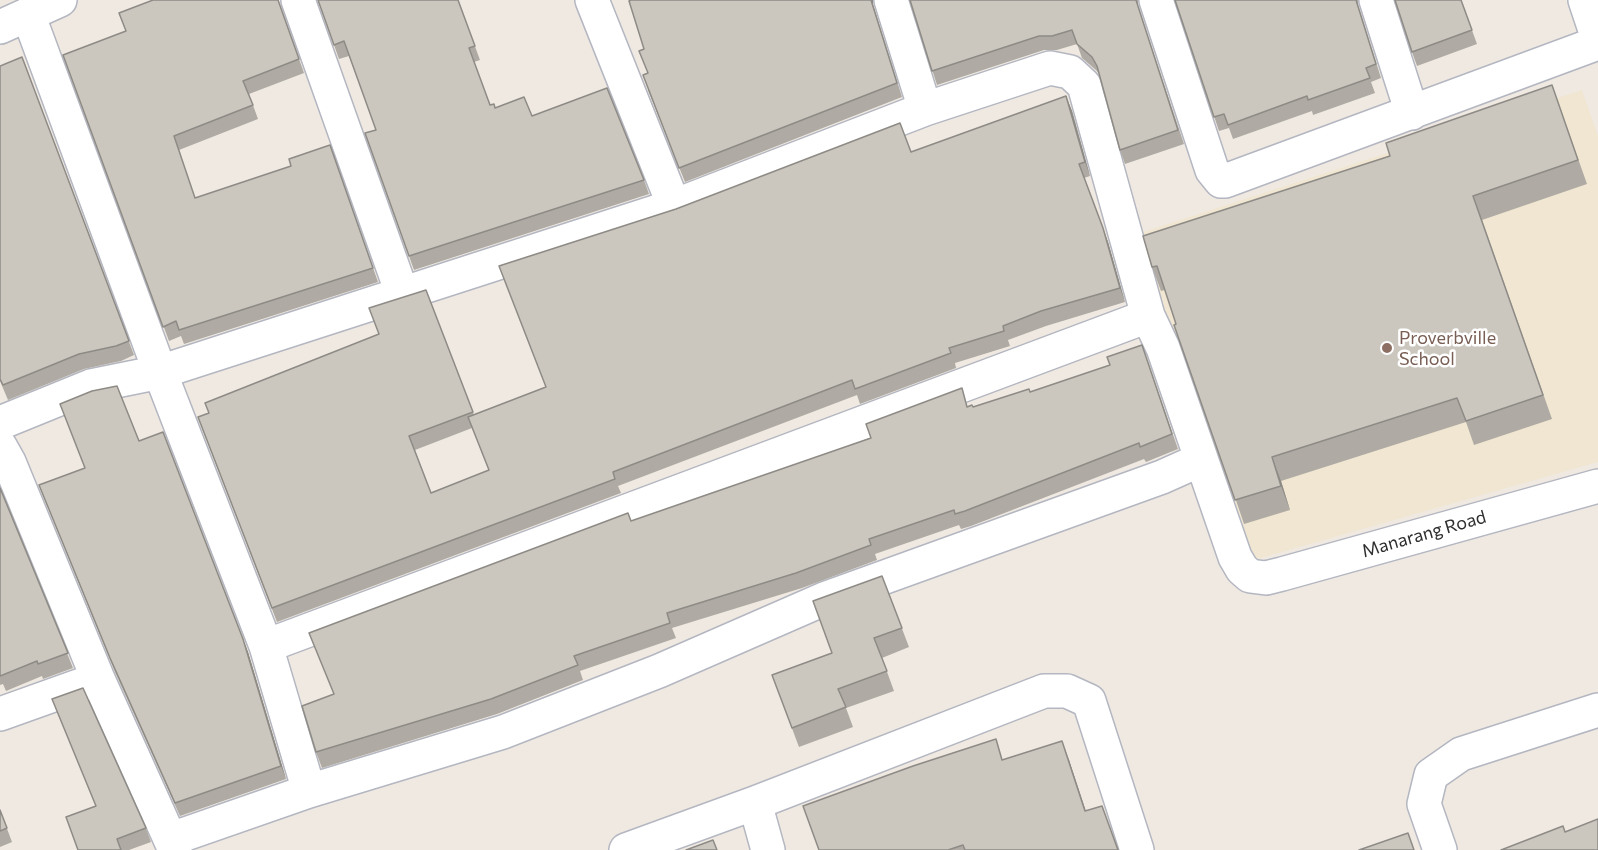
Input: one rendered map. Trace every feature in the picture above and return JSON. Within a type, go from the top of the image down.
[{"type":"street","points":[[60,0],[14,21],[160,372],[266,645],[309,791]]},
{"type":"street","points":[[298,0],[402,293]]},
{"type":"street","points":[[592,0],[674,206]]},
{"type":"street","points":[[891,0],[925,109]]},
{"type":"street","points":[[1156,0],[1212,170],[1221,181],[1412,113],[1598,41],[1585,0]]},
{"type":"street","points":[[1376,0],[1412,113]]},
{"type":"street","points":[[0,423],[91,386],[160,372],[674,206],[925,109],[1050,68],[1070,72],[1083,85],[1087,94],[1148,316],[1163,348],[1200,460],[1162,477],[824,599],[659,671],[503,732],[309,791],[173,844],[98,680],[3,457]]},
{"type":"street","points":[[266,645],[1148,316]]},
{"type":"street","name":"Manarang Road","points":[[1200,460],[1235,557],[1242,569],[1250,576],[1266,578],[1598,486]]},
{"type":"street","points":[[0,714],[98,680]]},
{"type":"street","points":[[626,850],[755,803],[1044,690],[1067,691],[1089,700],[1137,850]]},
{"type":"street","points":[[1440,850],[1424,804],[1431,775],[1461,754],[1598,710]]},
{"type":"street","points":[[755,803],[768,850]]},
{"type":"shaded area","name":"Proverbville School","points":[[1582,90],[1598,136],[1598,462],[1250,561],[1137,234]]},
{"type":"building","points":[[153,0],[278,0],[299,59],[243,81],[253,105],[174,136],[195,198],[291,166],[289,159],[330,145],[373,268],[179,330],[176,321],[163,327],[63,55],[126,31],[119,13]]},
{"type":"building","points":[[318,0],[458,0],[475,46],[469,48],[490,105],[494,104],[495,108],[524,97],[532,116],[607,88],[644,180],[409,256],[365,133],[376,130],[344,41],[334,45]]},
{"type":"building","points":[[871,0],[897,83],[679,168],[643,75],[648,73],[639,51],[644,49],[629,1]]},
{"type":"building","points":[[910,0],[1136,0],[1178,130],[1120,150],[1097,66],[1092,57],[1077,44],[1072,30],[1052,36],[1039,36],[932,71]]},
{"type":"building","points":[[1175,0],[1356,0],[1376,64],[1366,68],[1370,78],[1308,100],[1307,96],[1228,125],[1224,114],[1214,117]]},
{"type":"building","points":[[1395,0],[1461,0],[1472,30],[1412,52]]},
{"type":"building","points":[[22,57],[129,341],[79,354],[3,385],[0,379],[0,66]]},
{"type":"building","name":"Proverbville School","points":[[1552,85],[1578,160],[1473,196],[1543,395],[1466,421],[1457,398],[1272,457],[1281,486],[1235,500],[1174,325],[1176,324],[1157,266],[1152,267],[1143,236],[1390,156],[1386,143]]},
{"type":"building","points":[[1066,96],[1085,162],[1079,164],[1103,228],[1120,288],[1041,311],[1003,326],[1004,331],[949,348],[951,353],[855,389],[852,380],[613,472],[615,479],[272,608],[198,417],[209,413],[205,403],[379,334],[369,308],[426,290],[473,412],[409,436],[431,493],[489,470],[468,417],[546,387],[499,266],[676,209],[900,123],[911,152]]},
{"type":"building","points":[[1142,345],[1172,434],[1140,447],[1139,443],[965,511],[955,514],[954,510],[869,539],[871,545],[796,573],[667,613],[670,623],[574,656],[578,665],[491,699],[316,752],[302,706],[334,694],[309,633],[628,513],[631,521],[871,438],[866,424],[962,388],[967,407],[972,405],[973,407],[1029,389],[1030,392],[1110,365],[1107,357]]},
{"type":"building","points":[[117,386],[139,441],[163,432],[243,639],[281,766],[175,803],[110,658],[39,485],[85,468],[60,404],[92,391]]},
{"type":"building","points":[[0,488],[68,653],[38,664],[37,661],[0,676]]},
{"type":"building","points":[[882,576],[902,628],[874,638],[887,671],[838,689],[846,707],[792,728],[772,675],[832,653],[813,601]]},
{"type":"building","points":[[83,688],[146,828],[117,839],[121,850],[78,850],[66,817],[96,806],[52,699]]},
{"type":"building","points":[[996,739],[1002,760],[1062,741],[1085,811],[1102,806],[1118,850],[965,850],[963,845],[948,850],[819,850],[803,806]]},
{"type":"building","points":[[0,810],[7,828],[0,831]]},
{"type":"building","points":[[1598,819],[1598,850],[1501,850],[1563,826],[1565,832]]},
{"type":"building","points":[[1408,833],[1414,850],[1359,850]]},
{"type":"building","points":[[713,840],[717,850],[686,850]]},
{"type":"place","name":"Proverbville School","points":[[1387,348]]}]
